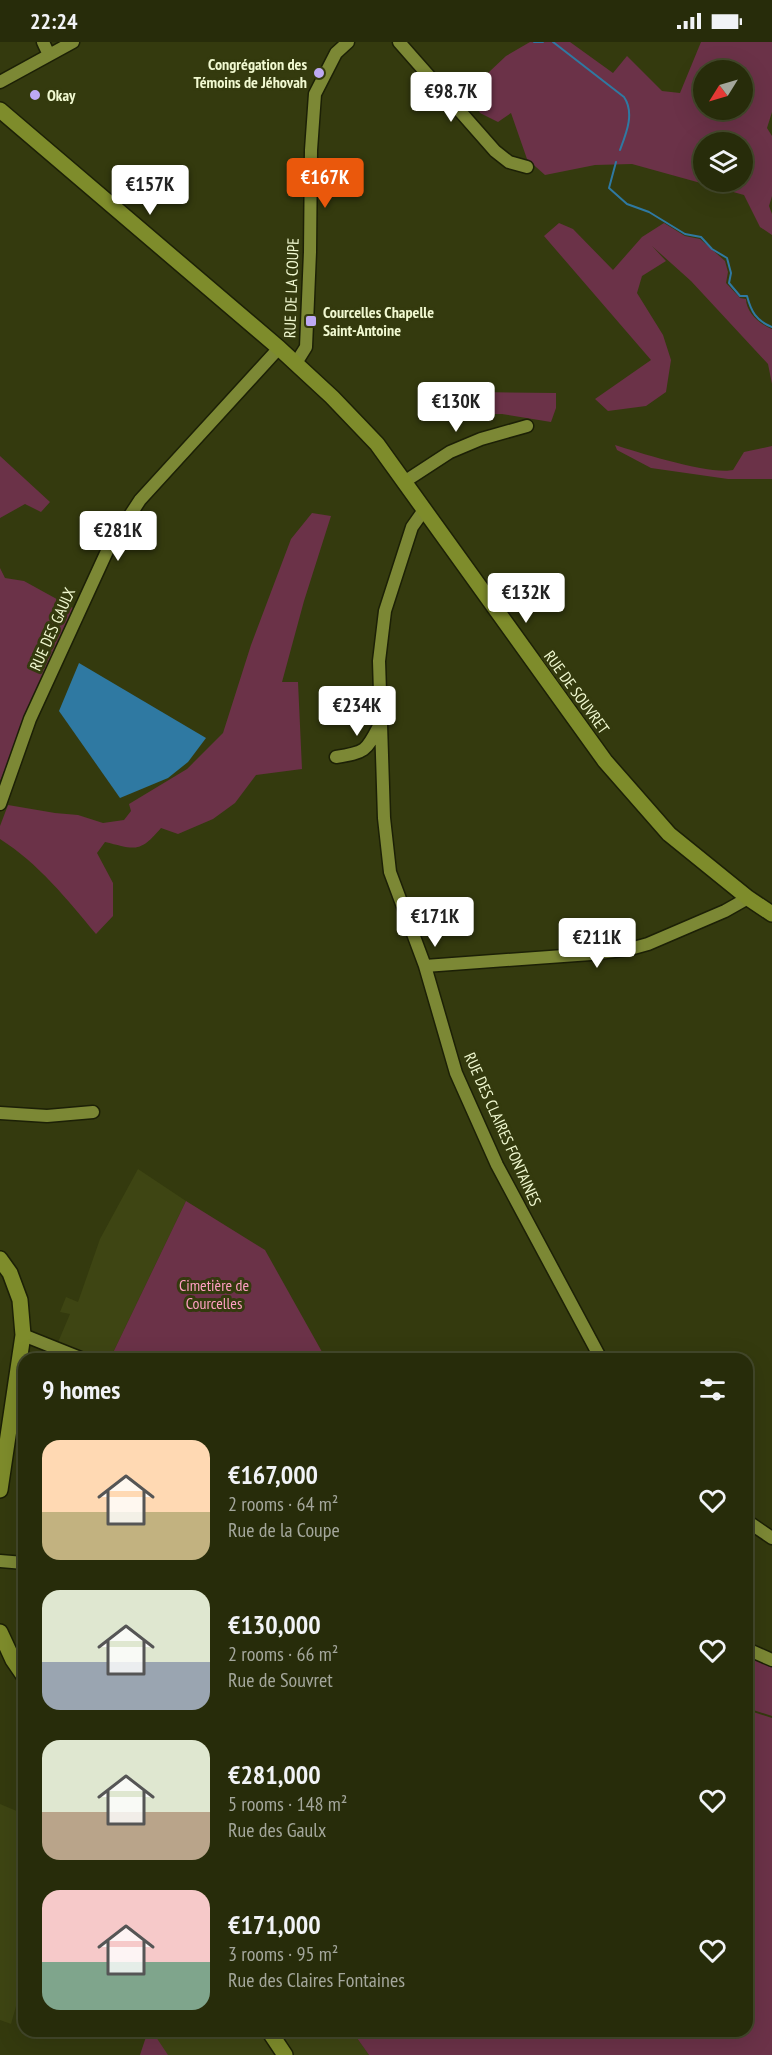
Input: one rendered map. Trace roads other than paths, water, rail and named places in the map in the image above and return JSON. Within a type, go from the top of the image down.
[{"type":"main road","name":"RUE DE SOUVRET","points":[[0,110],[332,396],[377,444],[605,761],[669,834],[748,898],[772,914]]},
{"type":"main road","points":[[0,1259],[10,1273],[20,1300],[23,1335],[20,1353]]},
{"type":"main road","points":[[0,1490],[18,1369]]},
{"type":"main road","points":[[0,1632],[18,1667]]},
{"type":"main road","points":[[273,2037],[285,2055]]},
{"type":"street","points":[[43,42],[49,55]]},
{"type":"street","points":[[0,82],[73,42]]},
{"type":"street","name":"RUE DE LA COUPE","points":[[296,363],[306,347],[311,150],[315,94],[336,53],[348,42]]},
{"type":"street","points":[[399,42],[495,151],[509,162],[527,167]]},
{"type":"street","name":"RUE DES GAULX","points":[[0,804],[30,719],[108,549],[140,500],[279,348]]},
{"type":"street","points":[[404,482],[450,452],[481,439],[527,426]]},
{"type":"street","name":"RUE DES CLAIRES FONTAINES","points":[[424,510],[412,527],[385,611],[379,661],[384,818],[390,872],[426,966],[461,1084],[497,1165],[598,1353]]},
{"type":"street","points":[[336,757],[357,754],[368,748],[381,723]]},
{"type":"street","points":[[426,966],[630,949],[724,911],[748,898]]},
{"type":"street","points":[[0,1113],[47,1116],[93,1112]]},
{"type":"street","points":[[23,1335],[68,1353]]},
{"type":"street","points":[[753,1525],[772,1538]]},
{"type":"street","points":[[0,1561],[18,1562]]},
{"type":"street","points":[[753,1652],[772,1660]]},
{"type":"water","points":[[79,663],[206,738],[188,762],[168,778],[120,798],[59,711]]},
{"type":"waterway","points":[[534,42],[543,42]]},
{"type":"waterway","points":[[553,42],[624,97],[629,117],[620,150]]},
{"type":"waterway","points":[[616,162],[609,188],[627,204],[649,212],[685,234],[701,237],[712,249],[727,258],[731,273],[729,283],[740,296],[747,296],[752,311],[758,319],[772,327]]},
{"type":"place","name":"Congrégation des Témoins de Jéhovah","points":[[319,73]]},
{"type":"place","name":"Okay","points":[[35,95]]},
{"type":"place","name":"Courcelles Chapelle Saint-Antoine","points":[[311,321]]},
{"type":"park label","name":"Cimetière de Courcelles","points":[[214,1294]]}]
